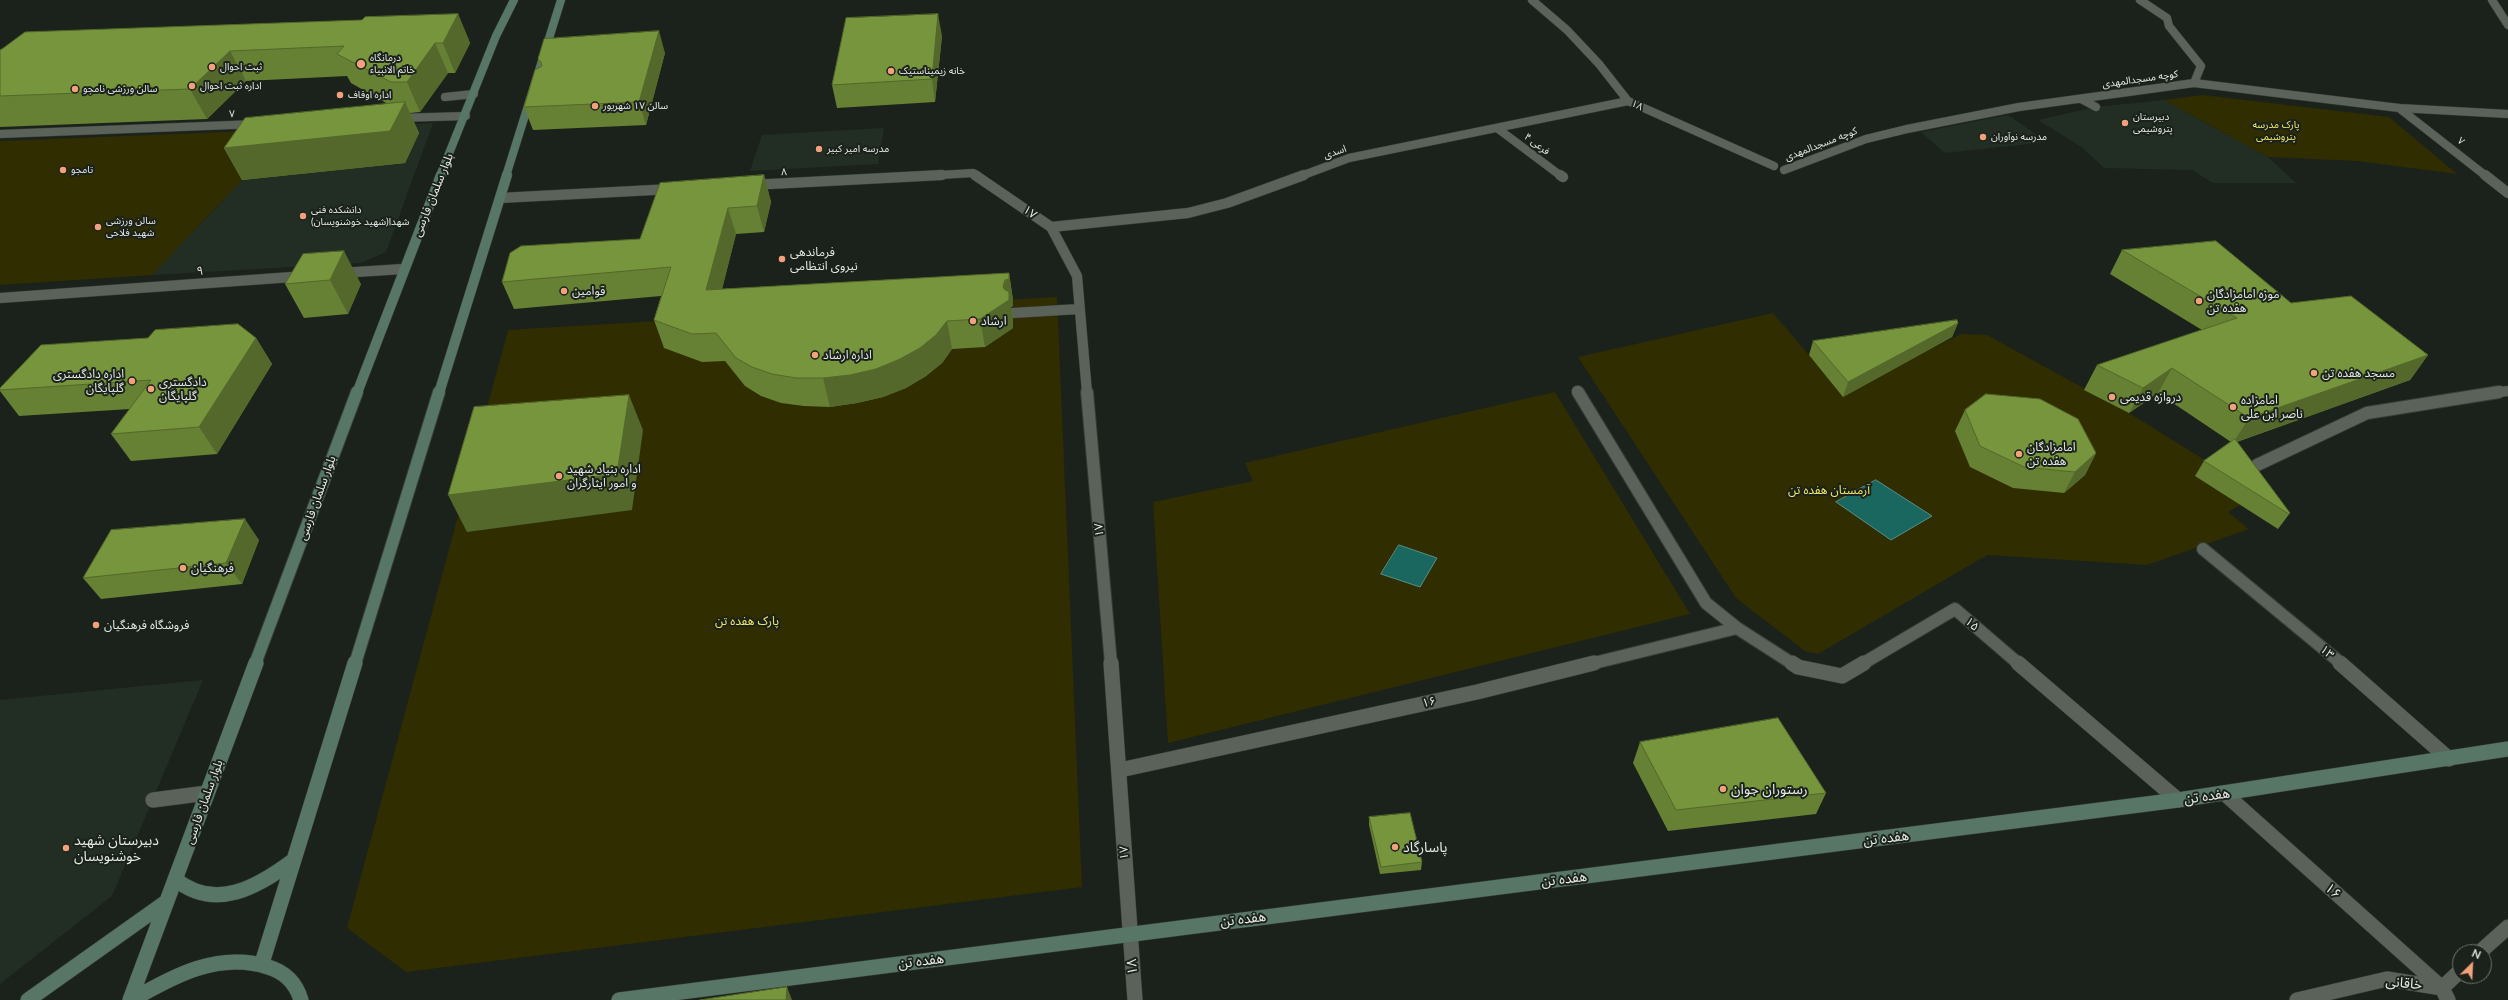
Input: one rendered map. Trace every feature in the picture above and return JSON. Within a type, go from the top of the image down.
[{"type":"main road","name":"بلوار سلمان فارسی","points":[[131,1000],[166,902],[403,269],[466,116],[496,36],[514,0]]},
{"type":"main road","points":[[262,963],[500,198],[539,88],[561,0]]},
{"type":"main road","name":"هفده تن","points":[[619,1000],[2178,800],[2508,750]]},
{"type":"main road","points":[[175,879],[184,890],[200,895],[220,895],[261,883],[294,860]]},
{"type":"main road","points":[[28,1000],[166,902]]},
{"type":"main road","points":[[131,1000],[164,981],[199,967],[233,961],[262,963],[284,973],[299,990],[301,1000]]},
{"type":"street","name":"۱۸","points":[[1532,0],[1568,30],[1600,64],[1628,101],[1774,166]]},
{"type":"street","points":[[2140,0],[2168,18],[2169,26],[2201,66],[2194,83]]},
{"type":"street","points":[[2494,2],[2508,5]]},
{"type":"street","points":[[2494,2],[2508,25]]},
{"type":"street","name":"کوچه مسجدالمهدی","points":[[1784,170],[1866,139],[1957,120],[2081,99],[2194,83],[2399,108],[2508,114]]},
{"type":"street","points":[[445,97],[474,94]]},
{"type":"street","points":[[2081,99],[2096,107]]},
{"type":"street","name":"اسدی","points":[[1051,227],[1188,212],[1226,203],[1348,158],[1628,101]]},
{"type":"street","name":"۷","points":[[2399,108],[2508,193]]},
{"type":"street","points":[[386,119],[466,116]]},
{"type":"street","points":[[1957,120],[1965,124]]},
{"type":"street","points":[[147,128],[154,122]]},
{"type":"street","name":"۷","points":[[0,134],[267,123]]},
{"type":"street","points":[[19,133],[28,126]]},
{"type":"street","name":"فرعی ۴","points":[[1498,128],[1563,178]]},
{"type":"street","points":[[106,135],[114,129]]},
{"type":"street","points":[[810,181],[813,170]]},
{"type":"street","name":"۱۷","points":[[973,173],[1051,227],[1076,276],[1120,770],[1129,934]]},
{"type":"street","name":"۸","points":[[738,185],[973,173]]},
{"type":"street","points":[[500,198],[682,188]]},
{"type":"street","points":[[332,274],[403,269]]},
{"type":"street","name":"۹","points":[[0,298],[316,275]]},
{"type":"street","points":[[1013,313],[1079,309]]},
{"type":"street","points":[[1577,391],[1706,603],[1737,628]]},
{"type":"street","points":[[2257,465],[2367,413],[2508,391]]},
{"type":"street","name":"۱۳","points":[[2203,549],[2312,638],[2449,758]]},
{"type":"street","name":"۱۵","points":[[1737,628],[1798,667],[1842,676],[1956,610],[2178,800]]},
{"type":"street","name":"۱۶","points":[[1120,770],[1477,692],[1737,628]]},
{"type":"street","points":[[154,800],[207,792]]},
{"type":"street","name":"۱۶","points":[[2224,793],[2445,994]]},
{"type":"street","points":[[2489,944],[2508,927]]},
{"type":"street","name":"۱۸","points":[[1129,934],[1135,1000]]},
{"type":"street","name":"خاقانی","points":[[2296,1000],[2387,978],[2445,994]]},
{"type":"street","points":[[2445,994],[2452,983]]},
{"type":"shaded area","points":[[2164,100],[2268,157],[2296,183],[2213,183],[2192,170],[2104,168],[2083,148],[2038,120],[2096,107]]},
{"type":"shaded area","name":"مدرسه نوآوران","points":[[2008,115],[2047,142],[1945,153],[1921,132]]},
{"type":"shaded area","name":"دانشکده فنی شهدا(شهید خوشنویسان)","points":[[433,123],[386,252],[361,263],[152,275],[242,180],[275,130]]},
{"type":"shaded area","name":"مدرسه امیر کبیر","points":[[884,128],[878,164],[750,171],[762,135]]},
{"type":"shaded area","name":"دبیرستان شهید خوشنویسان","points":[[203,680],[112,896],[0,984],[0,700]]},
{"type":"green space","name":"پارک مدرسه پتروشیمی","points":[[2203,95],[2389,117],[2457,174],[2358,161],[2268,157],[2164,100]]},
{"type":"green space","name":"سالن ورزشی شهید فلاحی","points":[[275,130],[242,180],[152,275],[0,285],[0,141]]},
{"type":"green space","name":"پارک هفده تن","points":[[1057,297],[1082,887],[406,972],[347,928],[508,330]]},
{"type":"green space","name":"آرمستان هفده تن","points":[[1773,313],[1809,355],[1927,351],[1961,334],[1987,335],[2129,413],[2211,464],[2240,505],[2228,512],[2249,529],[2147,565],[1987,555],[1818,654],[1805,651],[1736,598],[1578,357]]},
{"type":"green space","points":[[1555,392],[1690,614],[1168,743],[1153,502],[1253,481],[1245,463]]},
{"type":"water","points":[[1876,480],[1932,516],[1891,540],[1836,502]]},
{"type":"water","points":[[1399,545],[1437,558],[1420,587],[1381,574]]},
{"type":"building","points":[[458,14],[443,43],[435,43],[407,82],[391,82],[337,54],[344,46],[230,51],[190,89],[0,96],[0,50],[25,32],[362,20],[365,17]]},
{"type":"building","name":"خانه زیمیناستیک","points":[[938,14],[932,79],[832,85],[846,18]]},
{"type":"building","points":[[659,31],[639,102],[524,107],[535,70],[542,66],[538,59],[544,39]]},
{"type":"building","points":[[405,102],[390,131],[224,148],[245,118]]},
{"type":"building","points":[[764,175],[757,206],[728,208],[706,290],[1009,273],[1009,279],[1005,280],[1003,286],[1004,289],[1009,292],[1009,300],[980,319],[947,321],[936,335],[920,348],[900,359],[876,369],[850,375],[823,378],[796,378],[772,374],[752,367],[736,358],[716,333],[692,334],[654,320],[671,267],[502,282],[510,253],[521,246],[640,239],[660,183]]},
{"type":"building","points":[[2216,241],[2291,303],[2351,296],[2428,355],[2249,418],[2172,368],[2143,388],[2097,365],[2237,318],[2122,250]]},
{"type":"building","points":[[344,251],[330,280],[285,284],[303,254]]},
{"type":"building","points":[[1957,320],[1958,323],[1848,382],[1813,341]]},
{"type":"building","points":[[238,324],[256,338],[199,427],[111,434],[151,380],[0,390],[0,388],[41,345],[148,338],[155,330]]},
{"type":"building","points":[[1986,394],[2040,399],[2078,419],[2096,453],[2075,472],[2024,467],[1980,446],[1965,410]]},
{"type":"building","points":[[629,395],[617,474],[448,495],[474,407]]},
{"type":"building","points":[[2235,439],[2290,513],[2289,514],[2204,461]]},
{"type":"building","points":[[245,519],[226,563],[83,578],[111,530]]},
{"type":"building","name":"رستوران جوان","points":[[1778,718],[1826,793],[1676,810],[1640,742]]},
{"type":"building","name":"پاسارگاد","points":[[1410,813],[1422,862],[1381,867],[1369,817]]},
{"type":"building","points":[[787,987],[786,1000],[700,1000]]},
{"type":"place","name":"درمانگاه خاتم الانبیاء","points":[[361,64]]},
{"type":"place","name":"ثبت احوال","points":[[212,67]]},
{"type":"place","name":"خانه زیمیناستیک","points":[[891,71]]},
{"type":"place","name":"اداره ثبت احوال","points":[[192,86]]},
{"type":"place","name":"سالن ورزشی نامجو","points":[[75,89]]},
{"type":"place","name":"اداره اوقاف","points":[[340,95]]},
{"type":"place","name":"سالن ۱۷ شهریور","points":[[595,106]]},
{"type":"place","name":"دبیرستان پتروشیمی","points":[[2125,123]]},
{"type":"place","name":"مدرسه نوآوران","points":[[1983,137]]},
{"type":"place","name":"مدرسه امیر کبیر","points":[[819,149]]},
{"type":"place","name":"تامجو","points":[[63,170]]},
{"type":"place","name":"دانشکده فنی شهدا(شهید خوشنویسان)","points":[[303,216]]},
{"type":"place","name":"سالن ورزشی شهید فلاحی","points":[[98,227]]},
{"type":"place","name":"فرماندهی نیروی انتظامی","points":[[782,259]]},
{"type":"place","name":"قوامین","points":[[564,291]]},
{"type":"place","name":"موزه امامزادگان هفده تن","points":[[2199,301]]},
{"type":"place","name":"ارشاد","points":[[973,321]]},
{"type":"place","name":"اداره ارشاد","points":[[815,355]]},
{"type":"place","name":"مسجد هفده تن","points":[[2314,373]]},
{"type":"place","name":"اداره دادگستری گلپایگان","points":[[132,381]]},
{"type":"place","name":"دادگستری گلپایگان","points":[[151,389]]},
{"type":"place","name":"دروازه قدیمی","points":[[2112,397]]},
{"type":"place","name":"امامزاده ناصر ابن علی","points":[[2233,407]]},
{"type":"place","name":"امامزادگان هفده تن","points":[[2019,454]]},
{"type":"place","name":"اداره بنیاد شهید و امور ایثارگران","points":[[559,476]]},
{"type":"place","name":"فرهنگیان","points":[[183,568]]},
{"type":"place","name":"فروشگاه فرهنگیان","points":[[96,625]]},
{"type":"place","name":"رستوران جوان","points":[[1723,789]]},
{"type":"place","name":"پاسارگاد","points":[[1395,847]]},
{"type":"place","name":"دبیرستان شهید خوشنویسان","points":[[66,848]]}]
